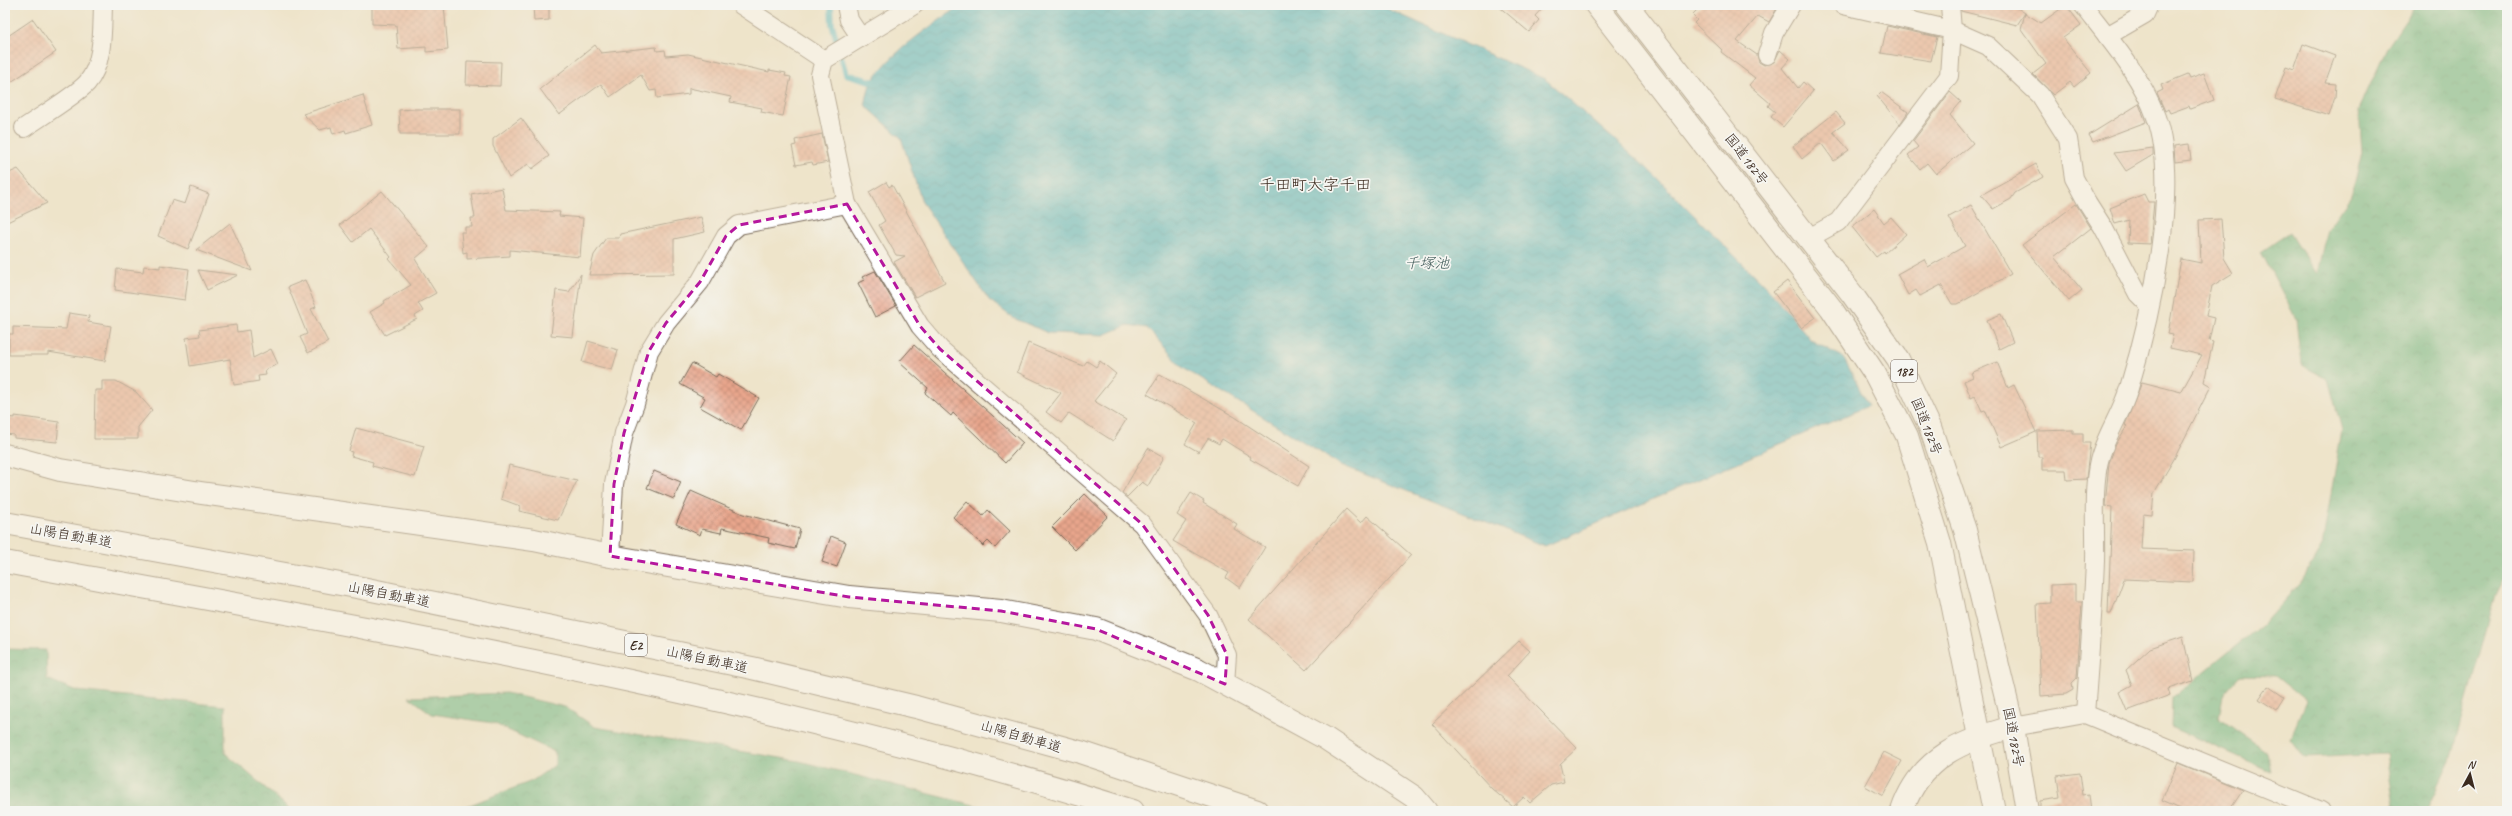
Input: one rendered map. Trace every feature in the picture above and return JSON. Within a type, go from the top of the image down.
[{"type":"main road","name":"国道182号","points":[[1596,5],[1831,308],[1875,374],[1907,436],[1940,543],[1994,811]]},
{"type":"main road","name":"国道182号","points":[[1627,5],[1852,294],[1898,359],[1930,427],[1966,530],[2013,727],[2027,811]]},
{"type":"main road","points":[[5,455],[60,470],[202,493],[534,540],[610,556],[849,597],[1001,611],[1096,629],[1199,670],[1325,738],[1414,797],[1426,811]]},
{"type":"main road","name":"山陽自動車道","points":[[5,523],[362,588],[752,668],[916,707],[1080,752],[1257,811]]},
{"type":"main road","points":[[5,562],[354,625],[743,705],[905,745],[1133,811]]},
{"type":"main road","points":[[1902,811],[1916,785],[1931,766],[1949,749],[1979,736],[2013,727]]},
{"type":"street","points":[[24,128],[87,83],[96,68],[100,49],[103,5]]},
{"type":"street","points":[[741,5],[835,54]]},
{"type":"street","points":[[846,5],[849,20],[861,38]]},
{"type":"street","points":[[914,5],[835,54],[820,75],[847,204],[920,326],[940,349],[1142,524],[1208,615],[1227,655],[1225,684]]},
{"type":"street","points":[[1767,55],[1774,33],[1791,5]]},
{"type":"street","points":[[1844,5],[1952,30],[1988,46],[2040,94],[2068,139],[2074,178],[2103,227],[2138,294],[2149,305]]},
{"type":"street","points":[[1809,238],[1838,222],[1949,76],[1952,30],[1950,5]]},
{"type":"street","points":[[2083,5],[2107,36],[2141,85],[2156,118],[2163,149],[2165,184],[2164,219],[2149,305],[2129,390],[2099,461],[2093,619],[2085,714]]},
{"type":"street","points":[[2107,36],[2145,14],[2149,5]]},
{"type":"street","points":[[610,556],[614,484],[624,433],[635,404],[649,351],[666,323],[700,282],[726,236],[739,225],[847,204]]},
{"type":"street","points":[[2013,727],[2085,714],[2322,811]]},
{"type":"highlighted area","points":[[847,204],[920,326],[940,349],[1142,524],[1208,615],[1227,655],[1225,684],[1096,629],[1001,611],[849,597],[610,556],[614,484],[624,433],[649,351],[666,323],[700,282],[726,236],[739,225]]},
{"type":"green space","points":[[2416,5],[2507,5],[2507,573],[2496,595],[2450,760],[2426,811],[2395,811],[2386,754],[2304,758],[2290,739],[2306,701],[2275,676],[2241,675],[2223,695],[2219,718],[2267,752],[2271,771],[2171,727],[2172,698],[2264,623],[2300,583],[2322,546],[2342,430],[2328,379],[2301,365],[2296,319],[2261,252],[2290,232],[2317,274],[2327,229],[2352,194],[2362,152],[2359,110],[2386,49]]},
{"type":"green space","points":[[5,649],[46,650],[47,679],[77,691],[225,706],[225,753],[292,811],[5,811]]},
{"type":"green space","points":[[506,693],[565,707],[595,727],[799,761],[998,811],[454,811],[532,781],[555,765],[555,752],[493,723],[432,714],[409,697]]},
{"type":"water","name":"千塚池","points":[[962,5],[1379,5],[1545,79],[1648,169],[1770,291],[1811,340],[1844,358],[1868,406],[1545,546],[1341,465],[1183,368],[1147,328],[1128,325],[1104,335],[1048,333],[1013,318],[989,300],[922,202],[901,138],[865,105],[872,81],[891,59],[914,39]]},
{"type":"building","points":[[372,5],[444,5],[448,50],[426,52],[426,47],[398,49],[396,25],[372,24]]},
{"type":"building","points":[[533,5],[549,5],[549,20],[534,21]]},
{"type":"building","points":[[1497,5],[1545,5],[1535,16],[1539,20],[1529,32]]},
{"type":"building","points":[[1702,5],[1779,5],[1769,22],[1758,16],[1737,41],[1757,55],[1759,62],[1764,65],[1774,62],[1780,50],[1790,59],[1782,68],[1798,88],[1803,82],[1813,91],[1783,127],[1771,117],[1775,112],[1768,106],[1770,103],[1749,85],[1755,78],[1721,52],[1722,50],[1694,23],[1697,20],[1692,15]]},
{"type":"building","points":[[1961,5],[2013,5],[2025,13],[2017,25],[1961,11]]},
{"type":"building","points":[[2066,5],[2081,25],[2063,38],[2091,73],[2074,87],[2070,82],[2053,95],[2033,74],[2046,64],[2021,29],[2025,13],[2041,23]]},
{"type":"building","points":[[33,19],[56,52],[5,86],[5,38]]},
{"type":"building","points":[[1887,26],[1937,37],[1931,61],[1881,53]]},
{"type":"building","points":[[2303,44],[2335,56],[2325,83],[2336,84],[2335,97],[2329,116],[2275,99],[2286,67],[2294,70]]},
{"type":"building","points":[[595,45],[601,53],[656,47],[657,51],[665,50],[666,56],[688,54],[769,72],[769,70],[786,73],[785,76],[791,77],[783,116],[761,112],[762,108],[730,102],[731,97],[689,88],[689,94],[657,98],[656,90],[650,91],[641,75],[610,97],[601,84],[559,115],[540,89]]},
{"type":"building","points":[[467,61],[501,62],[500,86],[466,85]]},
{"type":"building","points":[[2204,73],[2214,100],[2190,109],[2189,106],[2170,113],[2168,109],[2165,111],[2157,93],[2163,90],[2161,85],[2188,74],[2190,78]]},
{"type":"building","points":[[1881,92],[1908,112],[1900,124],[1877,96]]},
{"type":"building","points":[[1950,92],[1961,102],[1950,115],[1973,143],[1936,174],[1927,163],[1920,169],[1908,155],[1918,147],[1913,141]]},
{"type":"building","points":[[363,95],[372,125],[346,133],[345,130],[333,134],[331,127],[320,130],[303,114]]},
{"type":"building","points":[[2139,104],[2146,122],[2093,142],[2089,135]]},
{"type":"building","points":[[460,109],[460,134],[400,134],[399,110]]},
{"type":"building","points":[[1836,112],[1845,123],[1833,132],[1849,150],[1834,161],[1821,143],[1802,159],[1793,146]]},
{"type":"building","points":[[521,118],[549,156],[532,169],[528,164],[509,178],[493,146],[493,139]]},
{"type":"building","points":[[822,134],[828,162],[813,165],[812,162],[796,165],[792,146],[796,145],[795,140]]},
{"type":"building","points":[[2189,144],[2191,160],[2175,162],[2174,146]]},
{"type":"building","points":[[2153,148],[2153,155],[2126,171],[2114,153]]},
{"type":"building","points":[[2036,164],[2043,177],[2015,193],[2011,199],[1993,209],[1981,195]]},
{"type":"building","points":[[18,169],[47,203],[5,223],[5,175]]},
{"type":"building","points":[[886,182],[889,187],[892,185],[945,282],[915,297],[894,262],[905,256],[896,255],[879,225],[885,221],[869,192]]},
{"type":"building","points":[[191,187],[209,194],[188,249],[158,236],[172,200],[185,204]]},
{"type":"building","points":[[502,188],[506,210],[560,212],[559,216],[583,218],[580,257],[510,250],[510,256],[467,259],[467,252],[463,253],[461,232],[465,232],[465,227],[472,227],[471,218],[475,218],[471,194]]},
{"type":"building","points":[[382,191],[429,247],[415,259],[436,293],[418,303],[423,311],[415,316],[417,319],[385,335],[370,312],[385,303],[384,301],[411,285],[389,259],[391,257],[369,229],[353,242],[340,225]]},
{"type":"building","points":[[2144,194],[2148,202],[2154,202],[2150,244],[2128,243],[2129,220],[2115,224],[2110,208]]},
{"type":"building","points":[[2076,204],[2091,228],[2054,257],[2082,290],[2069,301],[2022,245]]},
{"type":"building","points":[[1971,205],[2011,274],[1958,304],[1952,304],[1941,285],[1920,296],[1916,290],[1908,295],[1897,274],[1924,259],[1928,267],[1965,246],[1949,217]]},
{"type":"building","points":[[1874,209],[1884,223],[1891,217],[1906,234],[1885,253],[1884,251],[1876,257],[1852,227]]},
{"type":"building","points":[[701,217],[705,232],[674,239],[674,274],[589,275],[594,255],[606,238],[619,238],[620,234]]},
{"type":"building","points":[[2221,219],[2224,258],[2233,273],[2212,286],[2206,316],[2214,318],[2209,341],[2213,342],[2204,382],[2211,386],[2174,459],[2154,493],[2152,515],[2143,514],[2141,549],[2194,551],[2193,582],[2124,579],[2111,614],[2108,614],[2112,507],[2105,506],[2109,463],[2116,444],[2127,426],[2125,425],[2142,382],[2181,392],[2202,355],[2170,348],[2173,335],[2168,334],[2181,259],[2201,263],[2199,220]]},
{"type":"building","points":[[230,223],[252,271],[196,250]]},
{"type":"building","points":[[160,265],[189,269],[185,300],[115,290],[117,269],[143,272],[144,266],[160,268]]},
{"type":"building","points":[[198,270],[238,275],[207,290]]},
{"type":"building","points":[[875,271],[896,306],[875,317],[858,283],[864,280],[862,277]]},
{"type":"building","points":[[581,274],[573,337],[551,335],[556,290],[569,292]]},
{"type":"building","points":[[305,280],[316,307],[311,309],[328,342],[308,353],[300,337],[307,334],[288,287]]},
{"type":"building","points":[[1787,281],[1815,318],[1801,328],[1773,292]]},
{"type":"building","points":[[69,313],[89,316],[88,322],[111,326],[105,361],[48,352],[48,355],[9,355],[9,334],[13,334],[13,327],[66,329]]},
{"type":"building","points":[[2001,314],[2013,342],[1999,349],[1987,320]]},
{"type":"building","points":[[236,325],[237,332],[249,330],[253,358],[271,349],[278,364],[265,370],[266,375],[258,376],[259,381],[234,385],[230,359],[190,366],[186,338],[200,336],[199,330]]},
{"type":"building","points":[[588,341],[618,350],[612,370],[582,362]]},
{"type":"building","points":[[1028,343],[1083,366],[1087,361],[1096,367],[1100,361],[1116,374],[1094,401],[1126,420],[1113,441],[1069,413],[1061,423],[1046,412],[1061,393],[1017,372]]},
{"type":"building","points":[[914,345],[1023,443],[1005,463],[953,413],[951,416],[925,393],[928,388],[899,362]]},
{"type":"building","points":[[1997,362],[2008,388],[2014,385],[2036,432],[2001,447],[1985,410],[1982,411],[1975,396],[1971,398],[1964,381],[1973,377],[1971,373]]},
{"type":"building","points":[[692,363],[716,377],[718,374],[759,398],[741,430],[700,407],[705,398],[680,384]]},
{"type":"building","points":[[1160,374],[1235,417],[1309,466],[1298,486],[1250,459],[1251,457],[1222,439],[1219,444],[1208,438],[1199,452],[1185,444],[1197,423],[1147,394]]},
{"type":"building","points":[[102,381],[116,381],[136,392],[152,410],[138,427],[138,439],[94,439],[95,390],[102,390]]},
{"type":"building","points":[[15,416],[59,422],[57,442],[14,438],[14,435],[5,434],[5,417],[15,418]]},
{"type":"building","points":[[356,428],[424,446],[415,477],[372,466],[373,462],[351,456],[352,452],[349,451]]},
{"type":"building","points":[[2073,430],[2073,433],[2083,433],[2083,443],[2090,443],[2086,479],[2067,480],[2066,470],[2042,470],[2042,457],[2038,457],[2037,431]]},
{"type":"building","points":[[1148,448],[1164,457],[1148,486],[1142,482],[1127,497],[1122,493]]},
{"type":"building","points":[[509,465],[577,481],[558,520],[519,511],[520,506],[501,499]]},
{"type":"building","points":[[654,471],[681,482],[674,499],[647,488]]},
{"type":"building","points":[[691,491],[743,514],[800,529],[795,549],[768,543],[769,538],[722,528],[721,533],[702,529],[700,535],[676,524]]},
{"type":"building","points":[[1191,493],[1204,501],[1203,503],[1237,524],[1234,529],[1265,547],[1240,588],[1226,578],[1229,573],[1173,541],[1186,521],[1177,515]]},
{"type":"building","points":[[1085,494],[1108,516],[1075,550],[1052,527]]},
{"type":"building","points":[[967,501],[983,516],[988,510],[1010,531],[995,548],[988,541],[983,546],[953,517]]},
{"type":"building","points":[[1346,509],[1361,523],[1367,516],[1411,555],[1306,670],[1249,619]]},
{"type":"building","points":[[831,536],[846,542],[837,567],[822,562]]},
{"type":"building","points":[[2075,584],[2075,602],[2082,602],[2077,678],[2072,683],[2073,690],[2066,694],[2041,696],[2037,604],[2050,603],[2050,585]]},
{"type":"building","points":[[2183,637],[2193,681],[2168,689],[2170,695],[2127,711],[2119,692],[2132,685],[2126,670],[2150,648]]},
{"type":"building","points":[[1519,641],[1530,651],[1507,676],[1577,748],[1560,764],[1564,782],[1551,785],[1530,803],[1524,797],[1513,807],[1492,789],[1432,724]]},
{"type":"building","points":[[2268,686],[2284,697],[2276,710],[2259,699]]},
{"type":"building","points":[[1884,752],[1902,761],[1883,796],[1865,786]]},
{"type":"building","points":[[2178,763],[2243,790],[2229,811],[2185,811],[2162,801]]},
{"type":"building","points":[[2080,773],[2083,795],[2089,794],[2091,811],[2040,811],[2040,801],[2060,798],[2057,776]]},
{"type":"waterway","points":[[831,5],[832,24],[846,74],[878,83]]},
{"type":"district","name":"千田町大字千田","points":[[1315,184]]}]
